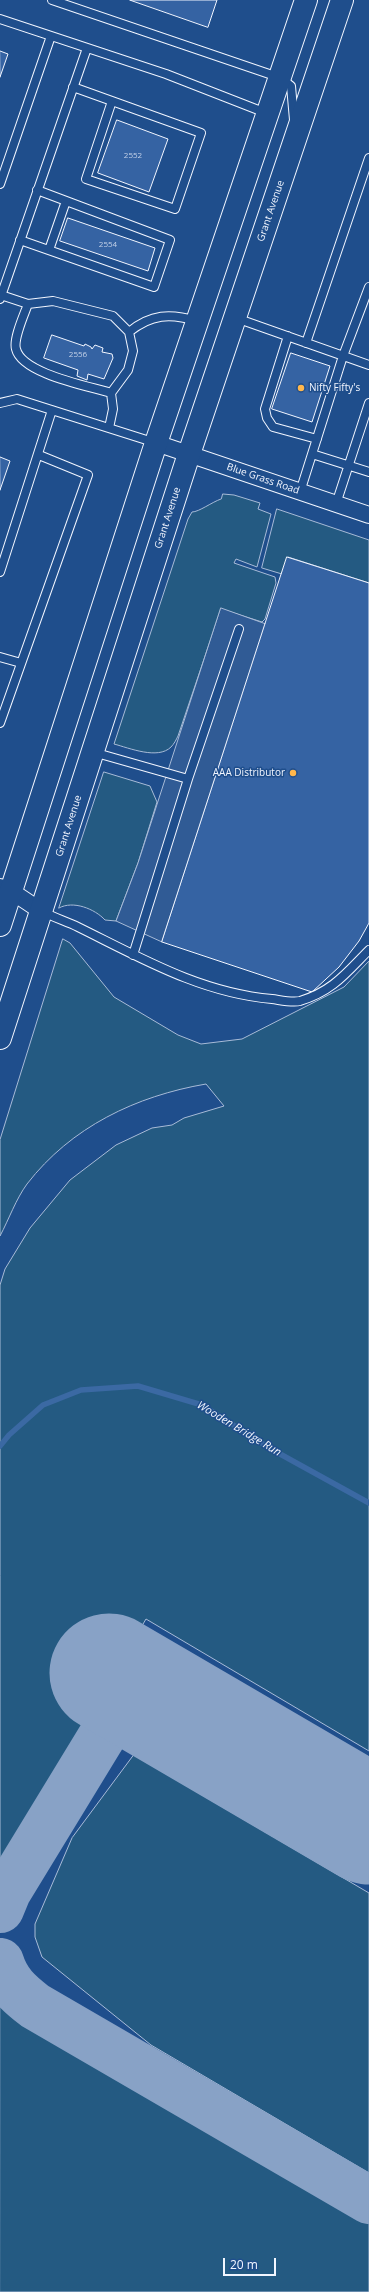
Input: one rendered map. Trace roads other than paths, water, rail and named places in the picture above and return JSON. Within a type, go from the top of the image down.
[{"type":"main road","points":[[0,925],[5,889],[269,114],[306,0]]},
{"type":"main road","name":"Grant Avenue","points":[[0,1038],[189,454],[342,0]]},
{"type":"street","name":"Blue Grass Road","points":[[156,443],[369,516]]},
{"type":"street","points":[[5,889],[41,910]]},
{"type":"lane","points":[[52,0],[281,78],[291,86],[293,99],[292,149]]},
{"type":"lane","points":[[0,19],[166,74],[269,114]]},
{"type":"lane","points":[[0,184],[51,36]]},
{"type":"lane","points":[[87,48],[1,293],[28,304],[53,301],[112,316],[129,332],[133,351],[128,370],[111,393],[113,409],[108,428]]},
{"type":"lane","points":[[73,87],[112,101],[201,133],[175,210],[86,179],[112,101]]},
{"type":"lane","points":[[306,343],[369,158]]},
{"type":"lane","points":[[20,240],[154,287],[170,240],[38,190]]},
{"type":"lane","points":[[49,250],[66,201]]},
{"type":"lane","points":[[300,492],[343,356],[369,287]]},
{"type":"lane","points":[[28,304],[16,339],[16,348],[22,361],[47,374],[111,393]]},
{"type":"lane","points":[[129,332],[138,324],[157,317],[178,315],[198,322]]},
{"type":"lane","points":[[235,317],[369,365]]},
{"type":"lane","points":[[288,336],[265,409],[267,418],[273,427],[317,439]]},
{"type":"lane","points":[[0,403],[17,399],[156,443]]},
{"type":"lane","points":[[336,504],[369,403]]},
{"type":"lane","points":[[0,572],[52,410]]},
{"type":"lane","points":[[0,723],[88,475],[39,454]]},
{"type":"lane","points":[[312,454],[369,472]]},
{"type":"lane","points":[[133,955],[188,779],[239,629]]},
{"type":"lane","points":[[0,657],[21,663]]},
{"type":"lane","points":[[93,752],[188,779]]},
{"type":"lane","points":[[41,910],[133,955],[197,984],[255,998],[298,1001],[329,989],[369,950]]},
{"type":"waterway","name":"Wooden Bridge Run","points":[[0,1446],[9,1435],[43,1405],[81,1390],[138,1386],[202,1405],[271,1449],[369,1503]]},
{"type":"place","name":"Nifty Fifty's","points":[[301,388]]},
{"type":"place","name":"AAA Distributor","points":[[293,773]]}]
